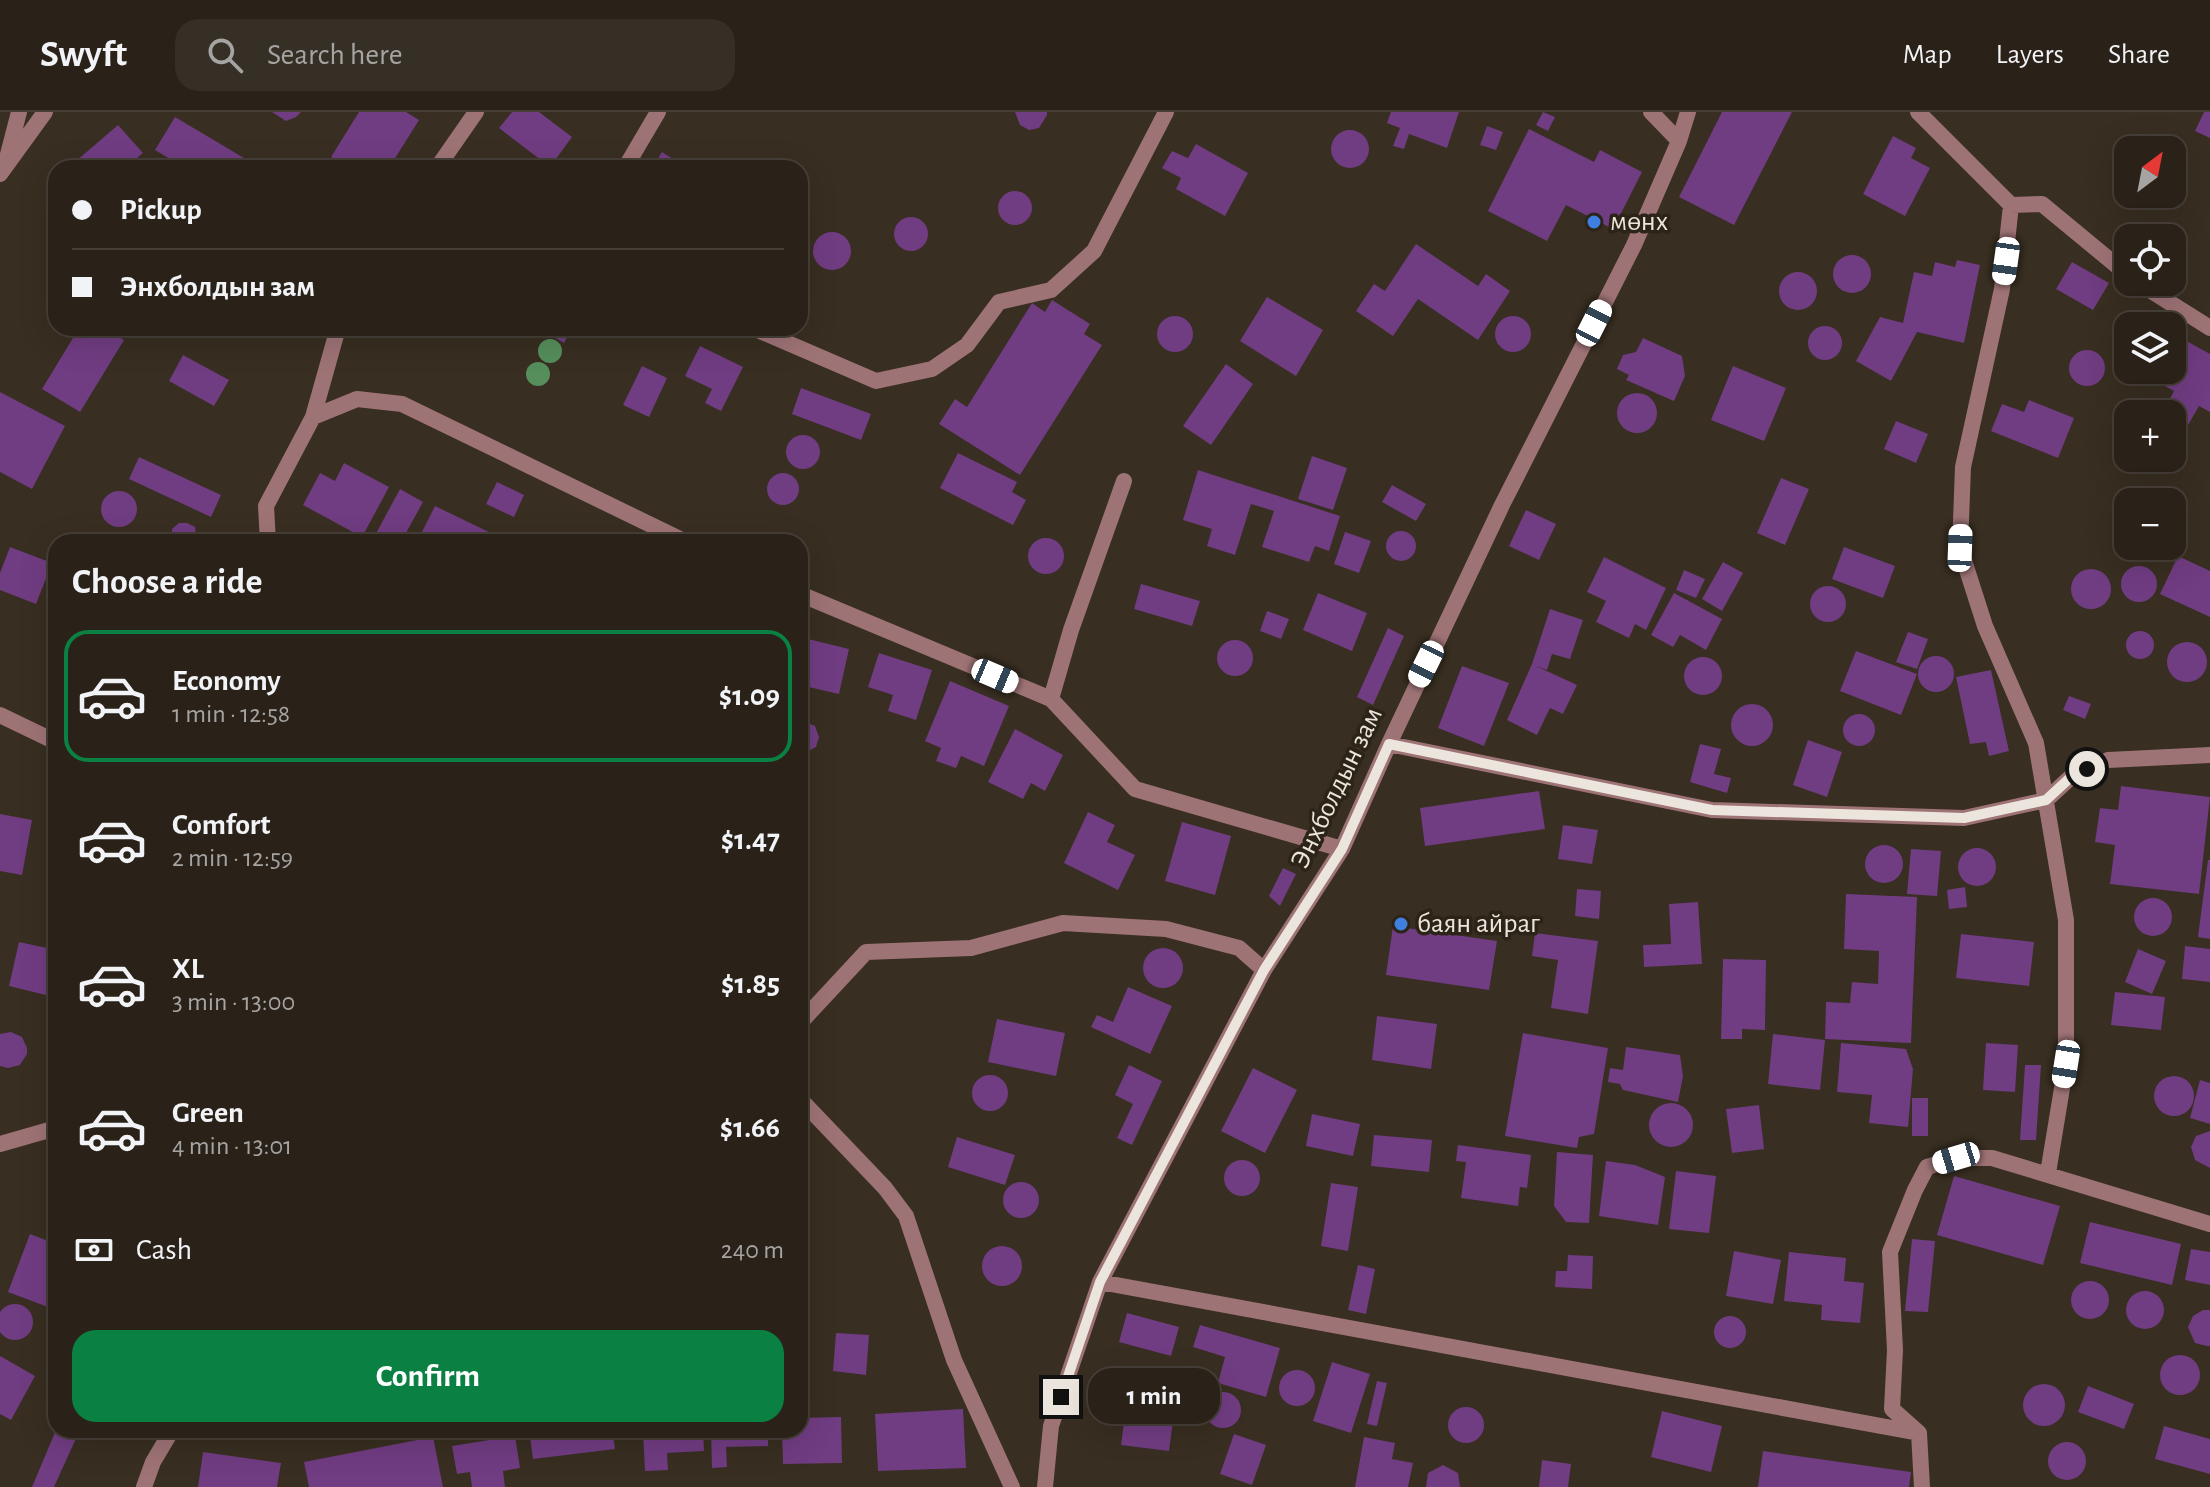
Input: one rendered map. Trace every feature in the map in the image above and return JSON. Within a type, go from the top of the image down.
[{"type":"street","points":[[2,171],[19,112]]},
{"type":"street","points":[[2,171],[45,112]]},
{"type":"street","points":[[443,160],[476,112]]},
{"type":"street","points":[[630,160],[658,112]]},
{"type":"street","points":[[772,336],[876,381],[932,369],[967,345],[999,302],[1051,290],[1094,251],[1166,112]]},
{"type":"street","points":[[1651,112],[1679,141]]},
{"type":"street","name":"Энхболдын зам","points":[[1045,1487],[1051,1426],[1100,1282],[1264,970],[1342,849],[1502,505],[1634,245],[1679,141],[1688,112]]},
{"type":"street","points":[[1918,112],[2011,205],[2042,204],[2114,263]]},
{"type":"street","points":[[2011,205],[2002,289],[1963,467],[1960,548],[1985,626],[2036,743],[2066,934],[2066,1064],[2048,1173]]},
{"type":"street","points":[[2159,296],[2210,328]]},
{"type":"street","points":[[268,534],[266,506],[313,417],[336,336]]},
{"type":"street","points":[[313,417],[357,399],[402,404],[670,534]]},
{"type":"street","points":[[1051,699],[1071,630],[1124,481]]},
{"type":"street","points":[[808,597],[1051,699],[1135,789],[1342,849]]},
{"type":"street","points":[[0,715],[48,738]]},
{"type":"street","points":[[1389,744],[1712,810],[1964,818],[2046,800],[2072,776],[2108,760],[2210,755]]},
{"type":"street","points":[[808,1014],[866,952],[971,948],[1063,923],[1166,929],[1239,948],[1264,970]]},
{"type":"street","points":[[808,1107],[885,1188],[906,1216],[954,1360],[1012,1487]]},
{"type":"street","points":[[0,1144],[48,1130]]},
{"type":"street","points":[[1922,1487],[1919,1433],[1892,1409],[1895,1350],[1890,1252],[1927,1167],[1956,1158],[1992,1158],[2210,1224]]},
{"type":"street","points":[[1100,1282],[1919,1433]]},
{"type":"street","points":[[144,1487],[153,1462],[167,1438]]},
{"type":"building","points":[[272,112],[301,112],[286,121]]},
{"type":"building","points":[[359,112],[406,112],[419,120],[394,160],[336,160],[331,157]]},
{"type":"building","points":[[512,112],[539,112],[572,137],[555,160],[541,160],[499,128]]},
{"type":"building","points":[[1015,112],[1047,112],[1047,115],[1039,128],[1029,130],[1020,125]]},
{"type":"building","points":[[1391,112],[1459,112],[1447,148],[1409,134],[1404,149],[1393,146],[1400,128],[1387,123]]},
{"type":"building","points":[[1543,112],[1555,117],[1548,131],[1536,125]]},
{"type":"building","points":[[1722,112],[1792,112],[1734,225],[1679,197]]},
{"type":"building","points":[[2204,112],[2210,112],[2210,138],[2195,131]]},
{"type":"building","points":[[175,117],[247,160],[172,160],[155,150]]},
{"type":"building","points":[[118,125],[143,153],[135,160],[77,160]]},
{"type":"building","points":[[1487,126],[1503,132],[1496,150],[1480,145]]},
{"type":"building","points":[[1529,129],[1594,162],[1600,150],[1642,172],[1613,229],[1566,205],[1547,241],[1488,211]]},
{"type":"building","points":[[1350,130],[1363,136],[1369,149],[1363,162],[1350,168],[1337,162],[1331,149],[1337,136]]},
{"type":"building","points":[[1893,136],[1916,148],[1911,158],[1930,168],[1905,216],[1863,194]]},
{"type":"building","points":[[1196,144],[1248,173],[1225,216],[1176,189],[1181,178],[1162,168],[1172,151],[1188,158]]},
{"type":"building","points":[[662,152],[674,160],[657,160]]},
{"type":"building","points":[[1015,191],[1027,196],[1032,208],[1027,220],[1015,225],[1003,220],[998,208],[1003,196]]},
{"type":"building","points":[[911,217],[923,222],[928,234],[923,246],[911,251],[899,246],[894,234],[899,222]]},
{"type":"building","points":[[832,232],[845,238],[851,251],[845,264],[832,270],[819,264],[813,251],[819,238]]},
{"type":"building","points":[[1416,244],[1478,286],[1486,274],[1510,291],[1478,340],[1418,299],[1393,336],[1356,311],[1374,284],[1385,291]]},
{"type":"building","points":[[1852,255],[1866,260],[1871,274],[1866,288],[1852,293],[1838,288],[1833,274],[1838,260]]},
{"type":"building","points":[[1957,260],[1980,265],[1964,343],[1917,332],[1891,381],[1856,361],[1880,317],[1903,323],[1914,272],[1932,276],[1935,262],[1955,267]]},
{"type":"building","points":[[2072,262],[2109,283],[2093,310],[2056,289]]},
{"type":"building","points":[[1798,272],[1811,278],[1817,291],[1811,304],[1798,310],[1785,304],[1779,291],[1785,278]]},
{"type":"building","points":[[1267,297],[1323,330],[1296,376],[1240,341]]},
{"type":"building","points":[[1052,300],[1090,324],[1084,334],[1102,345],[1020,475],[939,424],[955,399],[967,407],[1032,303],[1045,312]]},
{"type":"building","points":[[1175,316],[1188,321],[1193,334],[1188,347],[1175,352],[1162,347],[1157,334],[1162,321]]},
{"type":"building","points":[[1513,316],[1526,321],[1531,334],[1526,347],[1513,352],[1500,347],[1495,334],[1500,321]]},
{"type":"building","points":[[1825,326],[1837,331],[1842,343],[1837,355],[1825,360],[1813,355],[1808,343],[1813,331]]},
{"type":"building","points":[[74,336],[117,336],[124,340],[80,412],[42,389]]},
{"type":"building","points":[[552,336],[568,336],[564,343]]},
{"type":"building","points":[[1643,338],[1682,356],[1685,376],[1674,401],[1626,380],[1629,375],[1617,369],[1623,355],[1636,352]]},
{"type":"building","points":[[2186,341],[2210,354],[2210,412],[2199,406],[2186,424],[2186,400],[2169,400],[2174,391],[2161,384],[2186,384]]},
{"type":"building","points":[[700,346],[743,367],[721,411],[705,403],[712,389],[685,376]]},
{"type":"building","points":[[2087,350],[2100,355],[2105,368],[2100,381],[2087,386],[2074,381],[2069,368],[2074,355]]},
{"type":"building","points":[[183,355],[229,380],[214,406],[169,381]]},
{"type":"building","points":[[1226,364],[1253,384],[1211,445],[1183,426]]},
{"type":"building","points":[[642,366],[667,378],[649,417],[623,405]]},
{"type":"building","points":[[1733,366],[1786,388],[1764,441],[1711,420]]},
{"type":"building","points":[[801,388],[871,414],[861,440],[792,414]]},
{"type":"building","points":[[0,392],[65,426],[32,489],[0,472]]},
{"type":"building","points":[[1637,393],[1651,399],[1657,413],[1651,427],[1637,433],[1623,427],[1617,413],[1623,399]]},
{"type":"building","points":[[2029,400],[2074,418],[2058,458],[1991,431],[2002,404],[2024,412]]},
{"type":"building","points":[[1896,421],[1928,434],[1916,463],[1884,449]]},
{"type":"building","points":[[803,435],[815,440],[820,452],[815,464],[803,469],[791,464],[786,452],[791,440]]},
{"type":"building","points":[[958,453],[1017,482],[1012,492],[1026,500],[1013,525],[940,488]]},
{"type":"building","points":[[1312,456],[1347,468],[1333,510],[1298,499]]},
{"type":"building","points":[[139,457],[221,495],[211,517],[129,479]]},
{"type":"building","points":[[344,463],[389,487],[364,534],[356,534],[303,505],[320,473],[335,481]]},
{"type":"building","points":[[1198,470],[1340,516],[1329,551],[1315,546],[1309,562],[1262,547],[1274,511],[1251,504],[1235,555],[1207,546],[1212,529],[1183,520]]},
{"type":"building","points":[[783,473],[794,478],[799,489],[794,500],[783,505],[772,500],[767,489],[772,478]]},
{"type":"building","points":[[1781,478],[1809,489],[1785,545],[1757,533]]},
{"type":"building","points":[[497,482],[524,495],[514,517],[486,504]]},
{"type":"building","points":[[1392,485],[1426,504],[1416,521],[1382,502]]},
{"type":"building","points":[[400,489],[423,502],[405,534],[376,534]]},
{"type":"building","points":[[119,491],[132,496],[137,509],[132,522],[119,527],[106,522],[101,509],[106,496]]},
{"type":"building","points":[[435,506],[493,534],[421,534]]},
{"type":"building","points":[[1526,510],[1556,524],[1539,560],[1509,546]]},
{"type":"building","points":[[179,523],[187,523],[195,527],[196,534],[172,534],[172,529]]},
{"type":"building","points":[[1401,531],[1412,535],[1416,546],[1412,557],[1401,561],[1390,557],[1386,546],[1390,535]]},
{"type":"building","points":[[1345,532],[1371,541],[1359,573],[1334,564]]},
{"type":"building","points":[[1046,538],[1059,543],[1064,556],[1059,569],[1046,574],[1033,569],[1028,556],[1033,543]]},
{"type":"building","points":[[10,547],[48,561],[48,573],[36,604],[0,590],[0,573]]},
{"type":"building","points":[[1844,547],[1895,566],[1883,598],[1832,579]]},
{"type":"building","points":[[1604,557],[1666,588],[1646,630],[1635,624],[1629,638],[1596,622],[1606,601],[1587,592]]},
{"type":"building","points":[[2176,560],[2186,560],[2210,571],[2210,617],[2160,594]]},
{"type":"building","points":[[1723,562],[1743,573],[1722,611],[1702,599]]},
{"type":"building","points":[[2139,566],[2152,571],[2157,584],[2152,597],[2139,602],[2126,597],[2121,584],[2126,571]]},
{"type":"building","points":[[2091,569],[2105,575],[2111,589],[2105,603],[2091,609],[2077,603],[2071,589],[2077,575]]},
{"type":"building","points":[[1684,570],[1705,579],[1696,598],[1676,590]]},
{"type":"building","points":[[1141,584],[1200,601],[1192,626],[1134,609]]},
{"type":"building","points":[[1828,586],[1840,592],[1846,604],[1840,616],[1828,622],[1816,616],[1810,604],[1816,592]]},
{"type":"building","points":[[1318,593],[1367,613],[1352,651],[1303,630]]},
{"type":"building","points":[[1674,593],[1722,619],[1706,650],[1680,635],[1673,647],[1651,635]]},
{"type":"building","points":[[1550,609],[1583,620],[1570,659],[1552,654],[1547,670],[1536,666],[1577,685],[1563,714],[1550,708],[1537,735],[1507,720],[1532,664]]},
{"type":"building","points":[[1267,611],[1289,619],[1281,639],[1260,631]]},
{"type":"building","points":[[1388,628],[1404,636],[1373,705],[1357,697]]},
{"type":"building","points":[[2140,631],[2150,635],[2154,645],[2150,655],[2140,659],[2130,655],[2126,645],[2130,635]]},
{"type":"building","points":[[1908,632],[1928,639],[1917,669],[1896,662]]},
{"type":"building","points":[[808,639],[849,649],[839,694],[808,687]]},
{"type":"building","points":[[1235,640],[1247,646],[1253,658],[1247,670],[1235,676],[1223,670],[1217,658],[1223,646]]},
{"type":"building","points":[[2187,642],[2201,648],[2207,662],[2201,676],[2187,682],[2173,676],[2167,662],[2173,648]]},
{"type":"building","points":[[1856,651],[1917,674],[1901,715],[1840,691]]},
{"type":"building","points":[[879,653],[932,670],[916,720],[888,711],[893,695],[868,687]]},
{"type":"building","points":[[1936,656],[1949,661],[1954,674],[1949,687],[1936,692],[1923,687],[1918,674],[1923,661]]},
{"type":"building","points":[[1703,657],[1716,663],[1722,676],[1716,689],[1703,695],[1690,689],[1684,676],[1690,663]]},
{"type":"building","points":[[1462,666],[1509,683],[1484,746],[1438,728]]},
{"type":"building","points":[[1991,670],[2009,751],[1989,756],[1986,742],[1970,744],[1956,677]]},
{"type":"building","points":[[950,681],[1009,706],[984,766],[961,756],[956,768],[936,761],[941,748],[925,741]]},
{"type":"building","points":[[2069,696],[2091,704],[2085,719],[2063,710]]},
{"type":"building","points":[[1752,704],[1767,710],[1773,725],[1767,740],[1752,746],[1737,740],[1731,725],[1737,710]]},
{"type":"building","points":[[1859,714],[1871,718],[1875,730],[1871,742],[1859,746],[1847,742],[1843,730],[1847,718]]},
{"type":"building","points":[[808,723],[815,726],[819,737],[816,747],[808,751]]},
{"type":"building","points":[[1015,729],[1063,755],[1045,791],[1031,783],[1023,799],[988,782]]},
{"type":"building","points":[[1808,740],[1842,752],[1827,797],[1793,785]]},
{"type":"building","points":[[1700,744],[1721,749],[1714,774],[1731,778],[1727,793],[1690,782]]},
{"type":"building","points":[[2121,786],[2210,797],[2199,894],[2110,884],[2115,845],[2095,842],[2100,808],[2118,810]]},
{"type":"building","points":[[1539,791],[1545,829],[1425,846],[1420,808]]},
{"type":"building","points":[[1088,812],[1115,825],[1107,842],[1135,855],[1118,890],[1064,863]]},
{"type":"building","points":[[0,814],[32,820],[22,875],[0,871]]},
{"type":"building","points":[[1182,822],[1231,836],[1215,895],[1165,881]]},
{"type":"building","points":[[1563,825],[1598,830],[1592,864],[1558,859]]},
{"type":"building","points":[[1884,845],[1897,851],[1903,864],[1897,877],[1884,883],[1871,877],[1865,864],[1871,851]]},
{"type":"building","points":[[1977,848],[1991,853],[1996,867],[1991,881],[1977,886],[1963,881],[1958,867],[1963,853]]},
{"type":"building","points":[[1911,849],[1941,851],[1937,896],[1907,894]]},
{"type":"building","points":[[2210,860],[2210,939],[2198,937]]},
{"type":"building","points":[[1283,868],[1296,874],[1280,906],[1269,896]]},
{"type":"building","points":[[1965,887],[1967,907],[1949,909],[1947,890]]},
{"type":"building","points":[[1577,889],[1601,891],[1599,919],[1575,916]]},
{"type":"building","points":[[1846,894],[1917,897],[1911,1043],[1825,1039],[1826,1002],[1850,1003],[1852,982],[1878,984],[1879,951],[1844,949]]},
{"type":"building","points":[[2153,898],[2166,904],[2172,917],[2166,930],[2153,936],[2140,930],[2134,917],[2140,904]]},
{"type":"building","points":[[1698,902],[1702,964],[1644,967],[1643,945],[1671,944],[1669,904]]},
{"type":"building","points":[[1393,926],[1497,941],[1489,990],[1386,975]]},
{"type":"building","points":[[1535,933],[1598,941],[1588,1014],[1551,1008],[1558,960],[1532,956]]},
{"type":"building","points":[[1961,934],[2034,942],[2029,986],[1956,978]]},
{"type":"building","points":[[19,942],[48,948],[48,996],[9,986]]},
{"type":"building","points":[[2185,946],[2210,949],[2210,982],[2182,979]]},
{"type":"building","points":[[1163,948],[1177,954],[1183,968],[1177,982],[1163,988],[1149,982],[1143,968],[1149,954]]},
{"type":"building","points":[[2138,949],[2166,961],[2152,994],[2125,982]]},
{"type":"building","points":[[1723,959],[1766,960],[1765,1030],[1742,1029],[1742,1039],[1721,1039]]},
{"type":"building","points":[[1128,987],[1172,1006],[1150,1054],[1091,1027],[1097,1015],[1113,1022]]},
{"type":"building","points":[[2115,992],[2165,997],[2161,1030],[2111,1025]]},
{"type":"building","points":[[1377,1016],[1437,1024],[1431,1069],[1372,1060]]},
{"type":"building","points":[[997,1019],[1065,1033],[1056,1076],[988,1062]]},
{"type":"building","points":[[11,1032],[22,1037],[27,1054],[20,1065],[8,1068],[0,1066],[0,1034]]},
{"type":"building","points":[[1523,1033],[1608,1048],[1594,1134],[1579,1137],[1577,1148],[1505,1136]]},
{"type":"building","points":[[1773,1034],[1825,1040],[1820,1090],[1768,1084]]},
{"type":"building","points":[[1841,1043],[1906,1049],[1913,1069],[1908,1127],[1869,1123],[1872,1095],[1837,1092]]},
{"type":"building","points":[[1986,1043],[2018,1045],[2015,1092],[1983,1090]]},
{"type":"building","points":[[1626,1047],[1680,1055],[1683,1076],[1678,1102],[1623,1090],[1620,1084],[1608,1082],[1610,1068],[1623,1070]]},
{"type":"building","points":[[1129,1065],[1162,1081],[1132,1145],[1117,1138],[1133,1104],[1115,1095]]},
{"type":"building","points":[[2025,1065],[2041,1065],[2036,1140],[2020,1140]]},
{"type":"building","points":[[1253,1068],[1297,1090],[1265,1153],[1221,1131]]},
{"type":"building","points":[[990,1075],[1003,1080],[1008,1093],[1003,1106],[990,1111],[977,1106],[972,1093],[977,1080]]},
{"type":"building","points":[[2174,1076],[2188,1082],[2194,1096],[2188,1110],[2174,1116],[2160,1110],[2154,1096],[2160,1082]]},
{"type":"building","points":[[2200,1080],[2210,1083],[2210,1124],[2190,1118]]},
{"type":"building","points":[[1912,1098],[1928,1098],[1928,1136],[1912,1136]]},
{"type":"building","points":[[1671,1103],[1686,1110],[1693,1125],[1686,1140],[1671,1147],[1656,1140],[1649,1125],[1656,1110]]},
{"type":"building","points":[[1759,1105],[1764,1149],[1732,1153],[1726,1109]]},
{"type":"building","points":[[1312,1114],[1360,1124],[1353,1156],[1306,1146]]},
{"type":"building","points":[[2210,1131],[2210,1168],[2195,1160],[2191,1147],[2196,1136]]},
{"type":"building","points":[[1374,1135],[1432,1140],[1429,1172],[1371,1166]]},
{"type":"building","points":[[957,1137],[1015,1155],[1005,1185],[948,1167]]},
{"type":"building","points":[[1458,1145],[1531,1155],[1527,1188],[1520,1187],[1518,1206],[1461,1198],[1466,1162],[1456,1161]]},
{"type":"building","points":[[1557,1152],[1593,1155],[1589,1223],[1566,1222],[1554,1206]]},
{"type":"building","points":[[1242,1160],[1255,1165],[1260,1178],[1255,1191],[1242,1196],[1229,1191],[1224,1178],[1229,1165]]},
{"type":"building","points":[[1606,1161],[1635,1165],[1665,1177],[1658,1225],[1599,1216]]},
{"type":"building","points":[[1676,1171],[1716,1176],[1709,1233],[1669,1229]]},
{"type":"building","points":[[1954,1176],[2060,1206],[2043,1265],[1937,1235]]},
{"type":"building","points":[[1021,1182],[1034,1187],[1039,1200],[1034,1213],[1021,1218],[1008,1213],[1003,1200],[1008,1187]]},
{"type":"building","points":[[1331,1183],[1358,1187],[1348,1251],[1321,1246]]},
{"type":"building","points":[[2090,1222],[2181,1244],[2172,1285],[2080,1263]]},
{"type":"building","points":[[30,1234],[48,1241],[48,1307],[8,1292]]},
{"type":"building","points":[[1912,1239],[1935,1241],[1928,1312],[1905,1311]]},
{"type":"building","points":[[1002,1246],[1016,1252],[1022,1266],[1016,1280],[1002,1286],[988,1280],[982,1266],[988,1252]]},
{"type":"building","points":[[2191,1249],[2210,1252],[2210,1285],[2185,1280]]},
{"type":"building","points":[[1734,1251],[1781,1260],[1773,1304],[1726,1296]]},
{"type":"building","points":[[1789,1252],[1846,1258],[1844,1281],[1864,1283],[1860,1323],[1821,1320],[1822,1305],[1784,1301]]},
{"type":"building","points":[[1568,1255],[1593,1256],[1592,1289],[1555,1287],[1556,1271],[1567,1271]]},
{"type":"building","points":[[1358,1265],[1375,1269],[1366,1314],[1348,1310]]},
{"type":"building","points":[[2090,1281],[2103,1287],[2109,1300],[2103,1313],[2090,1319],[2077,1313],[2071,1300],[2077,1287]]},
{"type":"building","points":[[2145,1291],[2158,1297],[2164,1310],[2158,1323],[2145,1329],[2132,1323],[2126,1310],[2132,1297]]},
{"type":"building","points":[[8,1306],[22,1306],[31,1315],[31,1329],[22,1338],[8,1338],[-1,1329],[-1,1315]]},
{"type":"building","points":[[2210,1310],[2210,1346],[2195,1343],[2188,1327],[2193,1316]]},
{"type":"building","points":[[1127,1313],[1179,1327],[1171,1356],[1119,1342]]},
{"type":"building","points":[[1730,1316],[1741,1321],[1746,1332],[1741,1343],[1730,1348],[1719,1343],[1714,1332],[1719,1321]]},
{"type":"building","points":[[1200,1325],[1280,1348],[1266,1397],[1218,1383],[1225,1357],[1193,1347]]},
{"type":"building","points":[[836,1333],[869,1335],[866,1375],[833,1371]]},
{"type":"building","points":[[2180,1355],[2194,1361],[2200,1375],[2194,1389],[2180,1395],[2166,1389],[2160,1375],[2166,1361]]},
{"type":"building","points":[[0,1356],[35,1376],[11,1420],[0,1414]]},
{"type":"building","points":[[1332,1362],[1370,1374],[1351,1433],[1313,1421]]},
{"type":"building","points":[[1131,1369],[1179,1375],[1169,1451],[1121,1445]]},
{"type":"building","points":[[1297,1370],[1310,1375],[1315,1388],[1310,1401],[1297,1406],[1284,1401],[1279,1388],[1284,1375]]},
{"type":"building","points":[[1377,1381],[1387,1383],[1377,1426],[1367,1424]]},
{"type":"building","points":[[2044,1384],[2059,1390],[2065,1405],[2059,1420],[2044,1426],[2029,1420],[2023,1405],[2029,1390]]},
{"type":"building","points":[[2088,1386],[2134,1404],[2124,1429],[2078,1412]]},
{"type":"building","points":[[1223,1392],[1235,1398],[1241,1410],[1235,1422],[1223,1428],[1211,1422],[1205,1410],[1211,1398]]},
{"type":"building","points":[[1466,1407],[1479,1412],[1484,1425],[1479,1438],[1466,1443],[1453,1438],[1448,1425],[1453,1412]]},
{"type":"building","points":[[963,1409],[966,1468],[878,1471],[875,1414]]},
{"type":"building","points":[[1662,1411],[1722,1426],[1711,1472],[1651,1457]]},
{"type":"building","points":[[841,1417],[842,1463],[783,1464],[782,1438],[808,1438],[808,1418]]},
{"type":"building","points":[[2164,1426],[2210,1439],[2210,1474],[2155,1459]]},
{"type":"building","points":[[1234,1434],[1266,1445],[1252,1485],[1220,1474]]},
{"type":"building","points":[[1364,1437],[1395,1443],[1392,1459],[1413,1463],[1408,1487],[1355,1487]]},
{"type":"building","points":[[53,1438],[76,1438],[54,1487],[32,1487]]},
{"type":"building","points":[[433,1438],[443,1487],[309,1487],[304,1462]]},
{"type":"building","points":[[515,1438],[520,1468],[503,1471],[505,1487],[472,1487],[470,1472],[457,1474],[452,1446]]},
{"type":"building","points":[[530,1438],[613,1438],[615,1449],[533,1459]]},
{"type":"building","points":[[643,1438],[703,1438],[704,1451],[667,1453],[668,1470],[645,1471]]},
{"type":"building","points":[[711,1438],[768,1438],[768,1446],[726,1447],[727,1467],[712,1468]]},
{"type":"building","points":[[2067,1442],[2081,1447],[2086,1461],[2081,1475],[2067,1480],[2053,1475],[2048,1461],[2053,1447]]},
{"type":"building","points":[[1763,1451],[1911,1472],[1909,1487],[1758,1487]]},
{"type":"building","points":[[203,1452],[281,1463],[277,1487],[198,1487]]},
{"type":"building","points":[[1542,1460],[1571,1464],[1568,1487],[1539,1487]]},
{"type":"building","points":[[1443,1465],[1458,1473],[1460,1487],[1426,1487],[1428,1473]]},
{"type":"place","name":"мөнх","points":[[1594,222]]},
{"type":"place","name":"баян айраг","points":[[1401,924]]},
{"type":"route","points":[[1061,1397],[1100,1282],[1264,970],[1342,849],[1389,744],[1712,810],[1964,818],[2046,800],[2072,776],[2087,769]]}]
